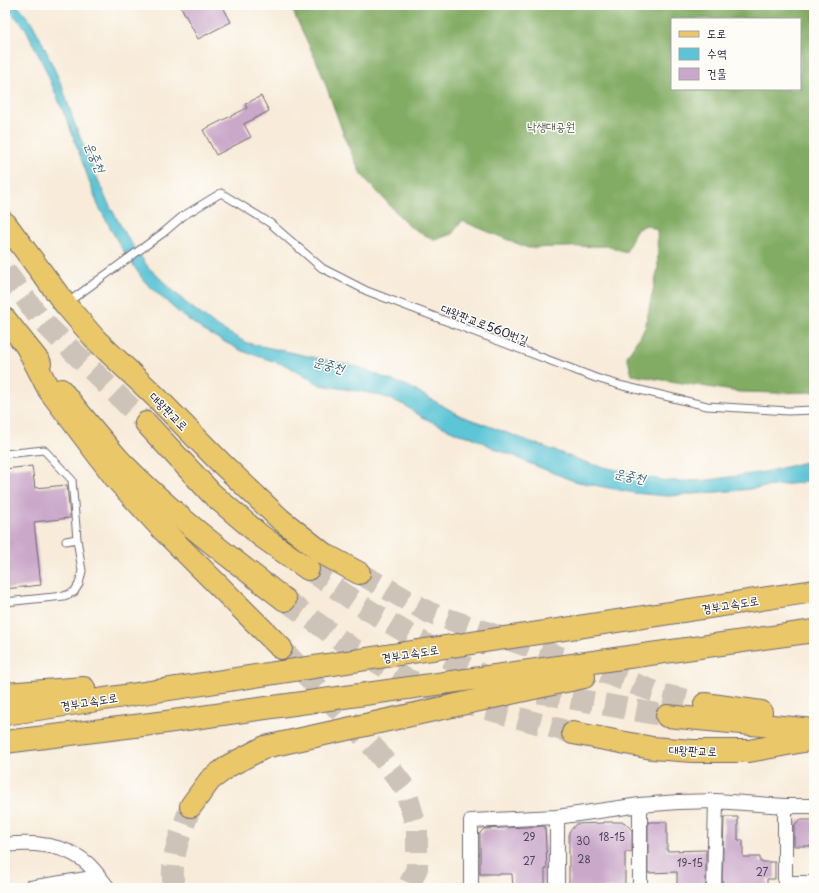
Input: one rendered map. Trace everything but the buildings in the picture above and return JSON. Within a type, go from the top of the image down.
[{"type":"main road","name":"대왕판교로","points":[[5,223],[65,304],[96,340],[280,519],[324,554],[359,573]]},
{"type":"main road","points":[[5,319],[122,462],[162,501],[224,553],[285,600]]},
{"type":"main road","points":[[28,349],[49,390],[117,480],[163,530],[280,648]]},
{"type":"main road","name":"대왕판교로","points":[[146,423],[211,493],[261,536],[308,569]]},
{"type":"main road","name":"경부고속도로","points":[[5,714],[814,591]]},
{"type":"main road","points":[[5,742],[159,723],[814,631]]},
{"type":"main road","points":[[191,806],[210,780],[230,765],[264,747],[556,682],[814,631]]},
{"type":"main road","points":[[5,694],[245,678]]},
{"type":"main road","points":[[705,704],[814,720]]},
{"type":"main road","points":[[667,716],[814,730]]},
{"type":"main road","points":[[5,753],[159,723]]},
{"type":"main road","name":"대왕판교로","points":[[573,733],[652,748],[693,751],[749,751],[814,739]]},
{"type":"street","points":[[714,888],[716,801]]},
{"type":"street","points":[[471,888],[471,822],[556,817],[640,805],[678,802],[716,801],[785,806],[814,806]]},
{"type":"street","points":[[640,805],[640,888]]},
{"type":"street","points":[[785,806],[785,885],[814,883]]},
{"type":"street","points":[[556,817],[557,888]]},
{"type":"street","points":[[5,845],[25,843],[60,849],[75,855],[87,864],[104,882]]},
{"type":"street","points":[[30,888],[104,882]]},
{"type":"lane","name":"대왕판교로560번길","points":[[65,304],[163,233],[183,216],[222,193],[270,223],[322,268],[367,291],[596,378],[707,406],[788,411],[814,410]]},
{"type":"lane","points":[[5,454],[44,450],[72,480],[77,539],[82,571],[79,584],[74,592],[64,596],[5,602]]},
{"type":"lane","points":[[66,541],[77,539]]},
{"type":"green space","name":"낙생대공원","points":[[290,5],[814,5],[814,392],[739,392],[632,375],[627,356],[645,328],[658,268],[657,230],[646,225],[636,230],[626,252],[606,246],[528,248],[462,221],[452,234],[434,240],[409,226],[361,174],[346,141],[320,69]]},
{"type":"water","name":"운중천","points":[[5,5],[17,5],[32,23],[42,42],[62,86],[75,125],[106,199],[127,237],[148,267],[186,303],[216,326],[247,343],[359,367],[406,385],[459,415],[590,464],[666,481],[687,481],[709,480],[765,472],[814,460],[814,481],[741,490],[668,496],[634,493],[574,481],[498,450],[472,437],[459,434],[422,417],[404,405],[393,400],[375,394],[321,385],[288,366],[242,351],[204,331],[177,311],[144,281],[119,244],[98,205],[69,125],[44,66],[26,29]]},
{"type":"tunnel","points":[[5,271],[41,320],[146,423]]},
{"type":"tunnel","points":[[308,569],[365,608],[452,660],[504,686],[667,716]]},
{"type":"tunnel","points":[[359,573],[430,613],[592,668],[664,695],[705,704]]},
{"type":"tunnel","points":[[285,600],[350,647],[406,679],[476,706],[573,733]]},
{"type":"tunnel","points":[[281,648],[376,750],[405,788],[417,829],[417,868],[408,888]]},
{"type":"tunnel","points":[[174,888],[173,866],[177,846],[191,806]]}]
